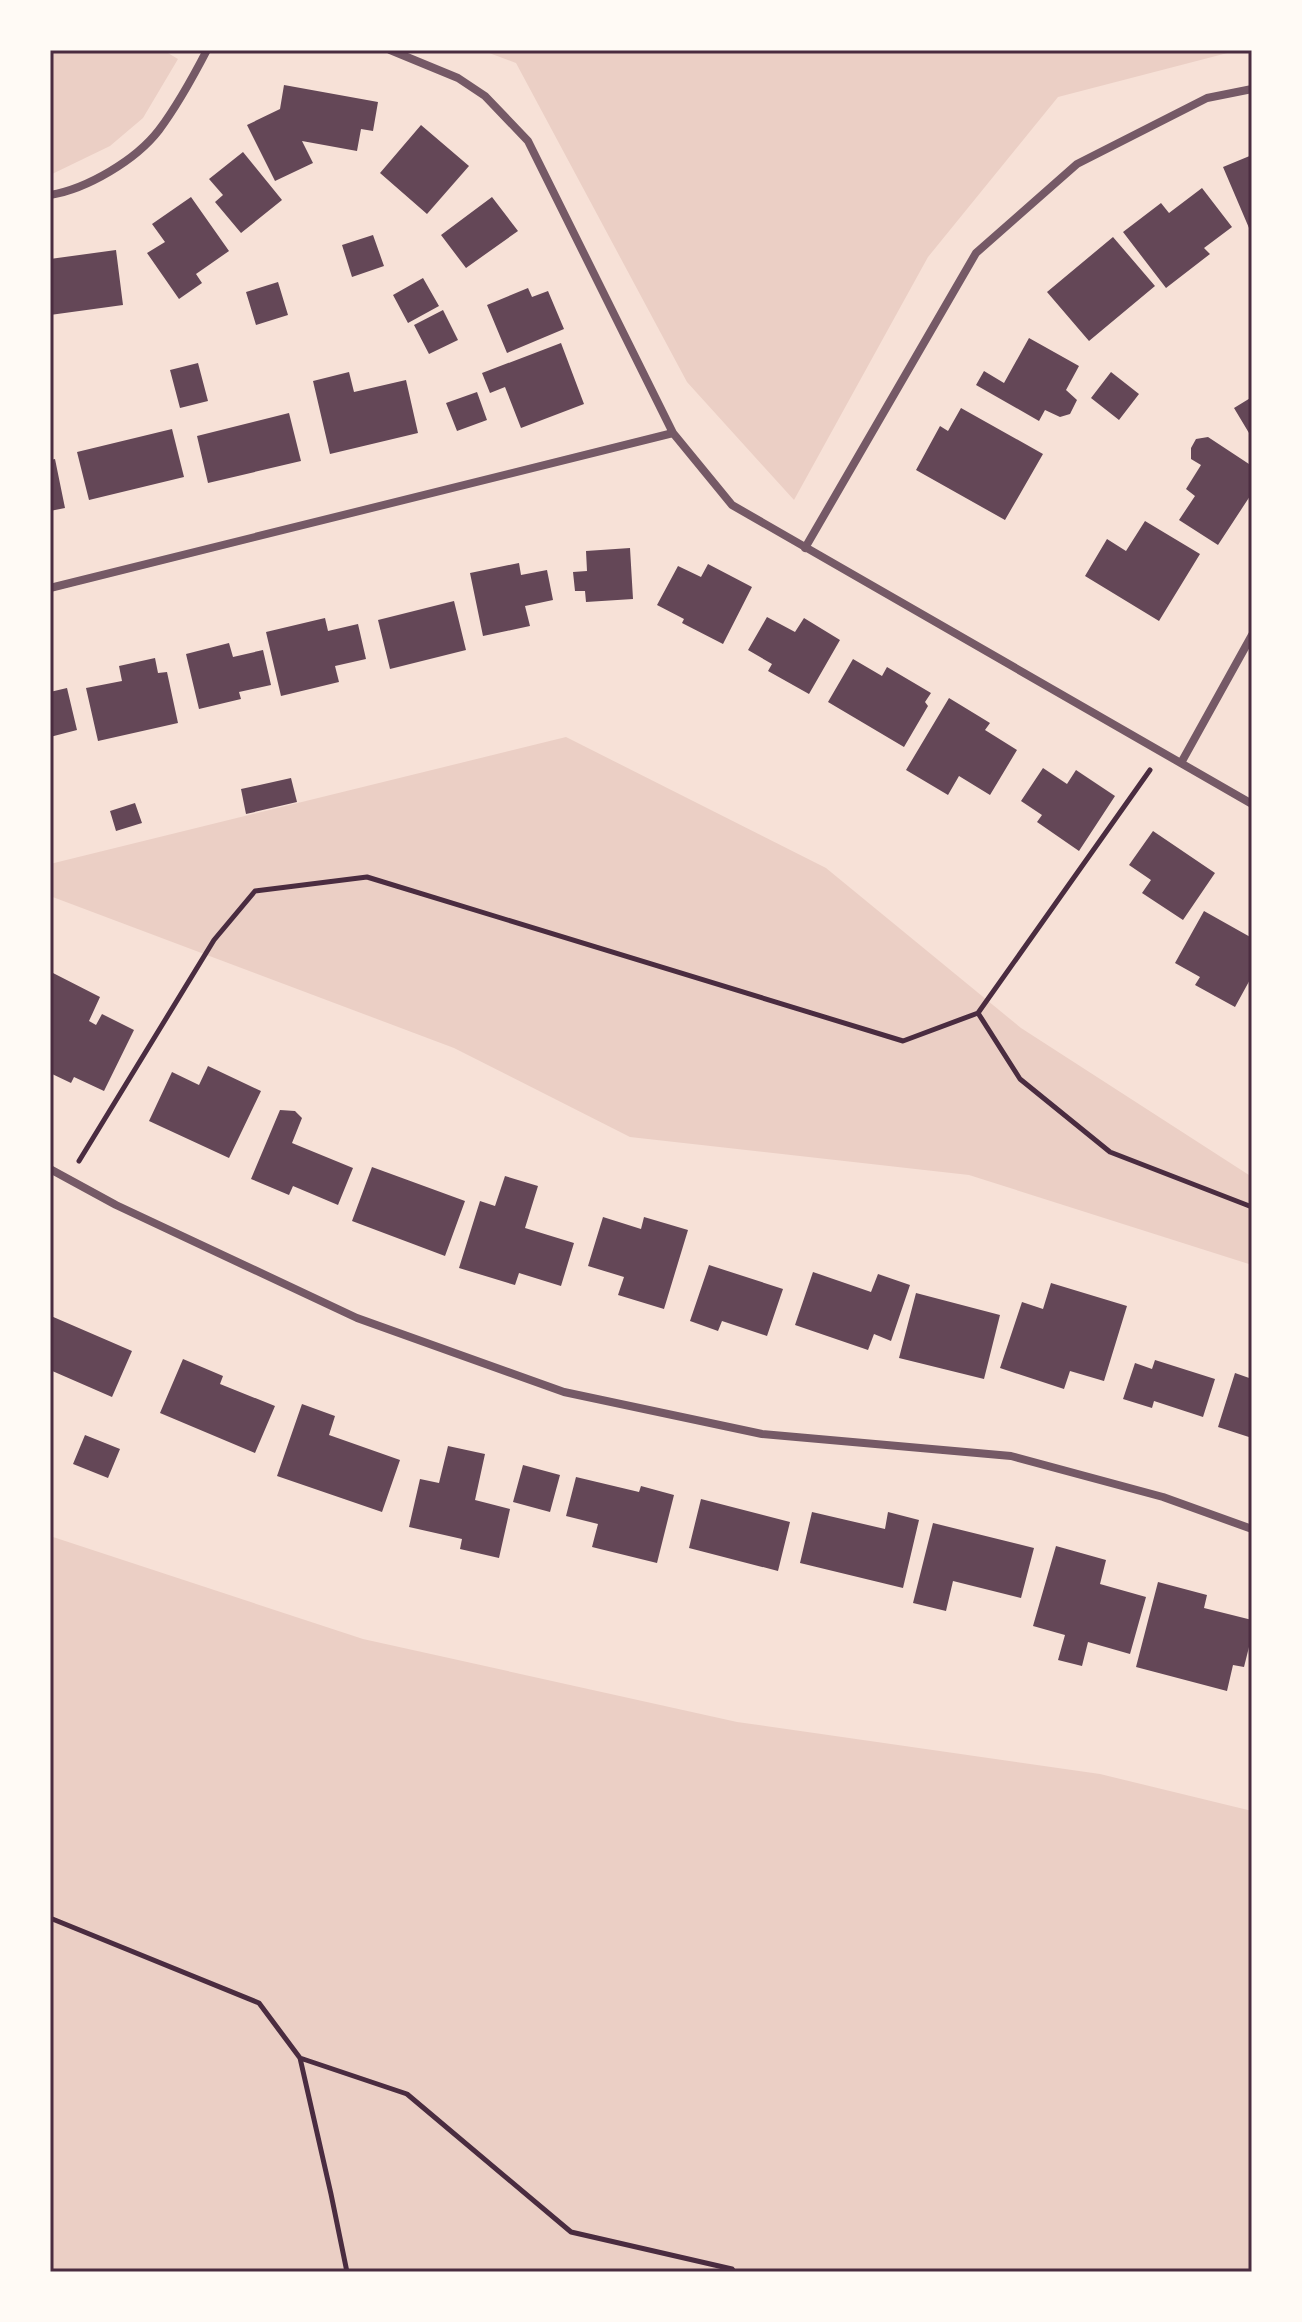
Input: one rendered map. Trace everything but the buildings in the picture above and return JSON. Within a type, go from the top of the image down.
[{"type":"street","points":[[50,195],[65,193],[117,168],[158,131],[207,50]]},
{"type":"street","points":[[390,50],[458,78],[485,96],[528,141],[673,433],[732,505],[1252,804]]},
{"type":"street","points":[[805,548],[976,253],[1077,164],[1207,98],[1252,89]]},
{"type":"street","points":[[50,588],[673,433]]},
{"type":"street","points":[[1181,763],[1252,635]]},
{"type":"street","points":[[50,1169],[116,1205],[357,1318],[564,1392],[762,1434],[1011,1456],[1163,1497],[1252,1529]]},
{"type":"path","points":[[68,1178],[214,940],[255,891],[367,877],[903,1041],[978,1013],[1162,752]]},
{"type":"path","points":[[978,1013],[1020,1079],[1110,1152],[1252,1207]]},
{"type":"path","points":[[50,1918],[259,2003],[300,2058],[347,2272]]},
{"type":"path","points":[[300,2058],[407,2094],[571,2232],[732,2269],[734,2272]]},
{"type":"shaded area","points":[[50,50],[169,50],[168,53],[178,59],[143,118],[110,146],[50,175]]},
{"type":"shaded area","points":[[481,50],[1239,50],[1058,97],[928,257],[794,500],[687,382],[516,63]]},
{"type":"shaded area","points":[[566,737],[826,868],[1021,1028],[1252,1177],[1252,1265],[969,1175],[630,1137],[454,1048],[50,896],[50,864]]},
{"type":"shaded area","points":[[50,1536],[363,1639],[737,1722],[1100,1774],[1252,1811],[1252,2272],[50,2272]]}]
